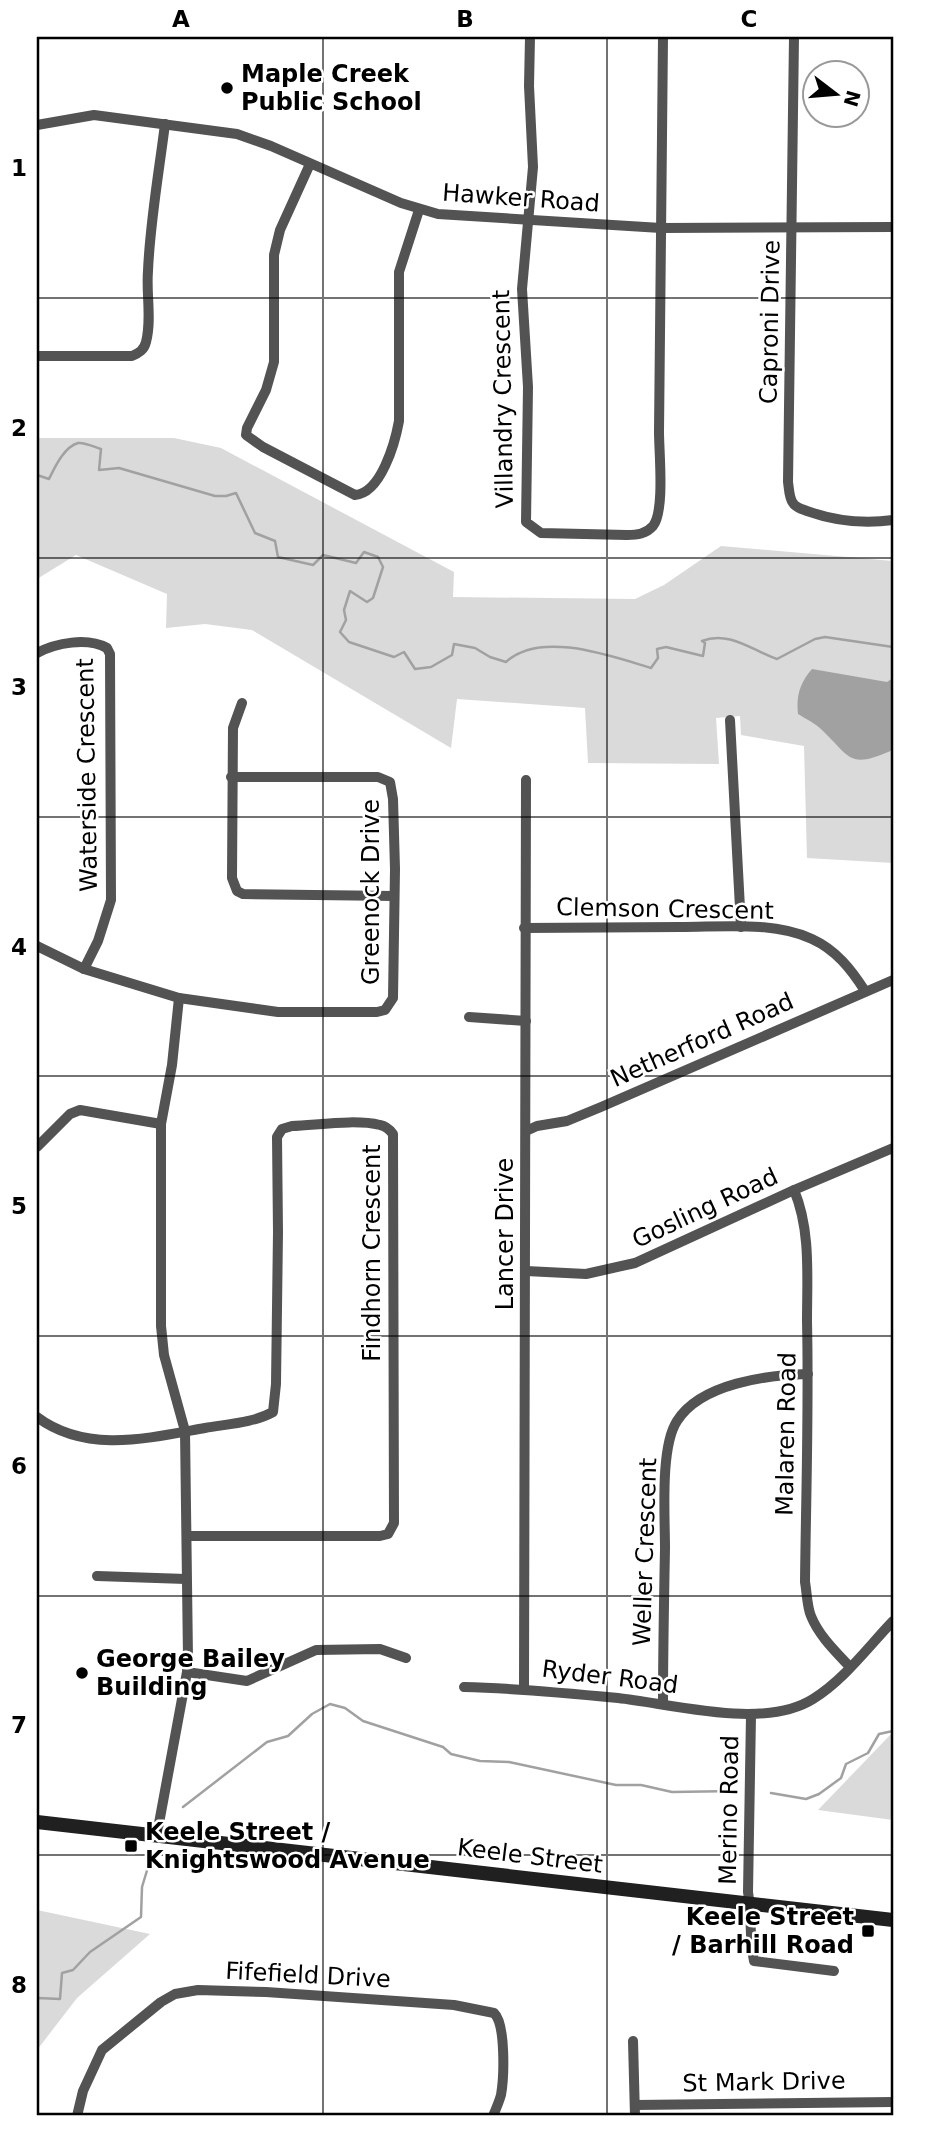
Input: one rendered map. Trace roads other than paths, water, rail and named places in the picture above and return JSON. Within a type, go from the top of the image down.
[{"type":"main road","name":"Keele Street","points":[[37,1822],[893,1920]]},
{"type":"street","name":"Villandry Crescent","points":[[530,37],[533,167],[522,289],[528,387],[526,522],[541,533],[639,534],[649,530],[657,518],[661,492],[659,432],[663,37]]},
{"type":"street","name":"Caproni Drive","points":[[794,37],[788,482],[793,504],[797,508],[844,521],[893,520]]},
{"type":"street","name":"Hawker Road","points":[[37,125],[94,115],[237,134],[419,210],[460,217],[661,228],[893,228]]},
{"type":"street","points":[[37,356],[132,356],[145,347],[148,330],[150,244],[165,124]]},
{"type":"street","points":[[310,164],[276,242],[273,267],[272,376],[246,435],[263,447],[355,495],[362,495],[374,485],[396,436],[399,421],[399,272],[419,210]]},
{"type":"street","name":"Waterside Crescent","points":[[37,653],[50,646],[89,643],[101,644],[110,654],[111,900],[98,941],[84,969]]},
{"type":"street","points":[[242,703],[233,728],[231,777],[232,878],[237,891],[243,894],[394,896]]},
{"type":"street","points":[[730,720],[741,927]]},
{"type":"street","name":"Greenock Drive","points":[[37,946],[84,969],[179,998],[278,1012],[385,1010],[393,998],[393,799],[390,782],[378,777],[231,777]]},
{"type":"street","name":"Lancer Drive","points":[[524,1688],[526,780]]},
{"type":"street","name":"Clemson Crescent","points":[[524,928],[761,927],[810,938],[831,950],[849,967],[865,991]]},
{"type":"street","name":"Netherford Road","points":[[526,1131],[537,1126],[566,1121],[601,1107],[893,980]]},
{"type":"street","points":[[157,1834],[187,1672],[188,1536],[185,1431],[164,1355],[162,1336],[161,1124],[172,1065],[179,998]]},
{"type":"street","points":[[469,1017],[526,1021]]},
{"type":"street","points":[[37,1147],[70,1114],[80,1110],[161,1124]]},
{"type":"street","name":"Findhorn Crescent","points":[[185,1431],[257,1419],[274,1412],[278,1273],[277,1137],[282,1129],[292,1126],[360,1124],[382,1125],[388,1128],[393,1134],[394,1523],[388,1534],[380,1536],[188,1536]]},
{"type":"street","name":"Gosling Road","points":[[526,1271],[586,1274],[624,1267],[893,1148]]},
{"type":"street","name":"Malaren Road","points":[[794,1190],[806,1239],[808,1374],[805,1582],[810,1614],[815,1624],[830,1646],[850,1667]]},
{"type":"street","name":"Weller Crescent","points":[[663,1703],[665,1486],[671,1436],[677,1422],[695,1403],[723,1389],[756,1378],[808,1374]]},
{"type":"street","points":[[37,1416],[57,1431],[103,1439],[148,1439],[185,1431]]},
{"type":"street","points":[[97,1576],[186,1579]]},
{"type":"street","name":"Ryder Road","points":[[464,1687],[524,1688],[751,1715],[788,1710],[812,1700],[850,1667],[893,1621]]},
{"type":"street","points":[[187,1672],[247,1682],[316,1650],[380,1648],[406,1658]]},
{"type":"street","name":"Merino Road","points":[[751,1715],[748,1892],[750,1940],[754,1961],[834,1971]]},
{"type":"street","name":"Fifefield Drive","points":[[77,2116],[83,2091],[103,2050],[161,2002],[174,1994],[198,1990],[454,2005],[494,2013],[502,2030],[501,2094],[493,2116]]},
{"type":"street","points":[[633,2041],[635,2111]]},
{"type":"street","name":"St Mark Drive","points":[[635,2111],[893,2102]]},
{"type":"waterway","points":[[37,475],[49,479],[68,449],[78,443],[87,444],[101,449],[99,470],[119,468],[215,496],[236,493],[255,533],[275,541],[278,557],[313,565],[323,555],[356,563],[364,552],[378,557],[383,567],[373,598],[367,602],[350,591],[344,610],[346,620],[340,632],[349,642],[394,657],[404,652],[415,669],[431,667],[452,655],[454,644],[475,648],[506,662],[520,653],[537,648],[556,647],[597,652],[651,668],[658,658],[657,649],[666,647],[703,656],[705,643],[702,641],[712,638],[741,643],[777,659],[815,639],[825,637],[893,647]]},
{"type":"waterway","points":[[183,1807],[267,1742],[288,1736],[312,1714],[330,1704],[345,1708],[363,1721],[443,1747],[451,1754],[480,1761],[509,1762],[616,1785],[641,1785],[672,1792],[736,1791]]},
{"type":"waterway","points":[[771,1793],[806,1799],[819,1794],[841,1778],[846,1764],[868,1753],[879,1734],[893,1731]]},
{"type":"waterway","points":[[37,2003],[38,1998],[60,1999],[62,1973],[73,1970],[90,1952],[141,1917],[142,1887],[152,1854]]},
{"type":"place","name":"Maple Creek Public School","points":[[227,88]]},
{"type":"place","name":"George Bailey Building","points":[[82,1673]]},
{"type":"place","name":"Keele Street / Knightswood Avenue","points":[[131,1846]]},
{"type":"place","name":"Keele Street / Barhill Road","points":[[868,1931]]}]
